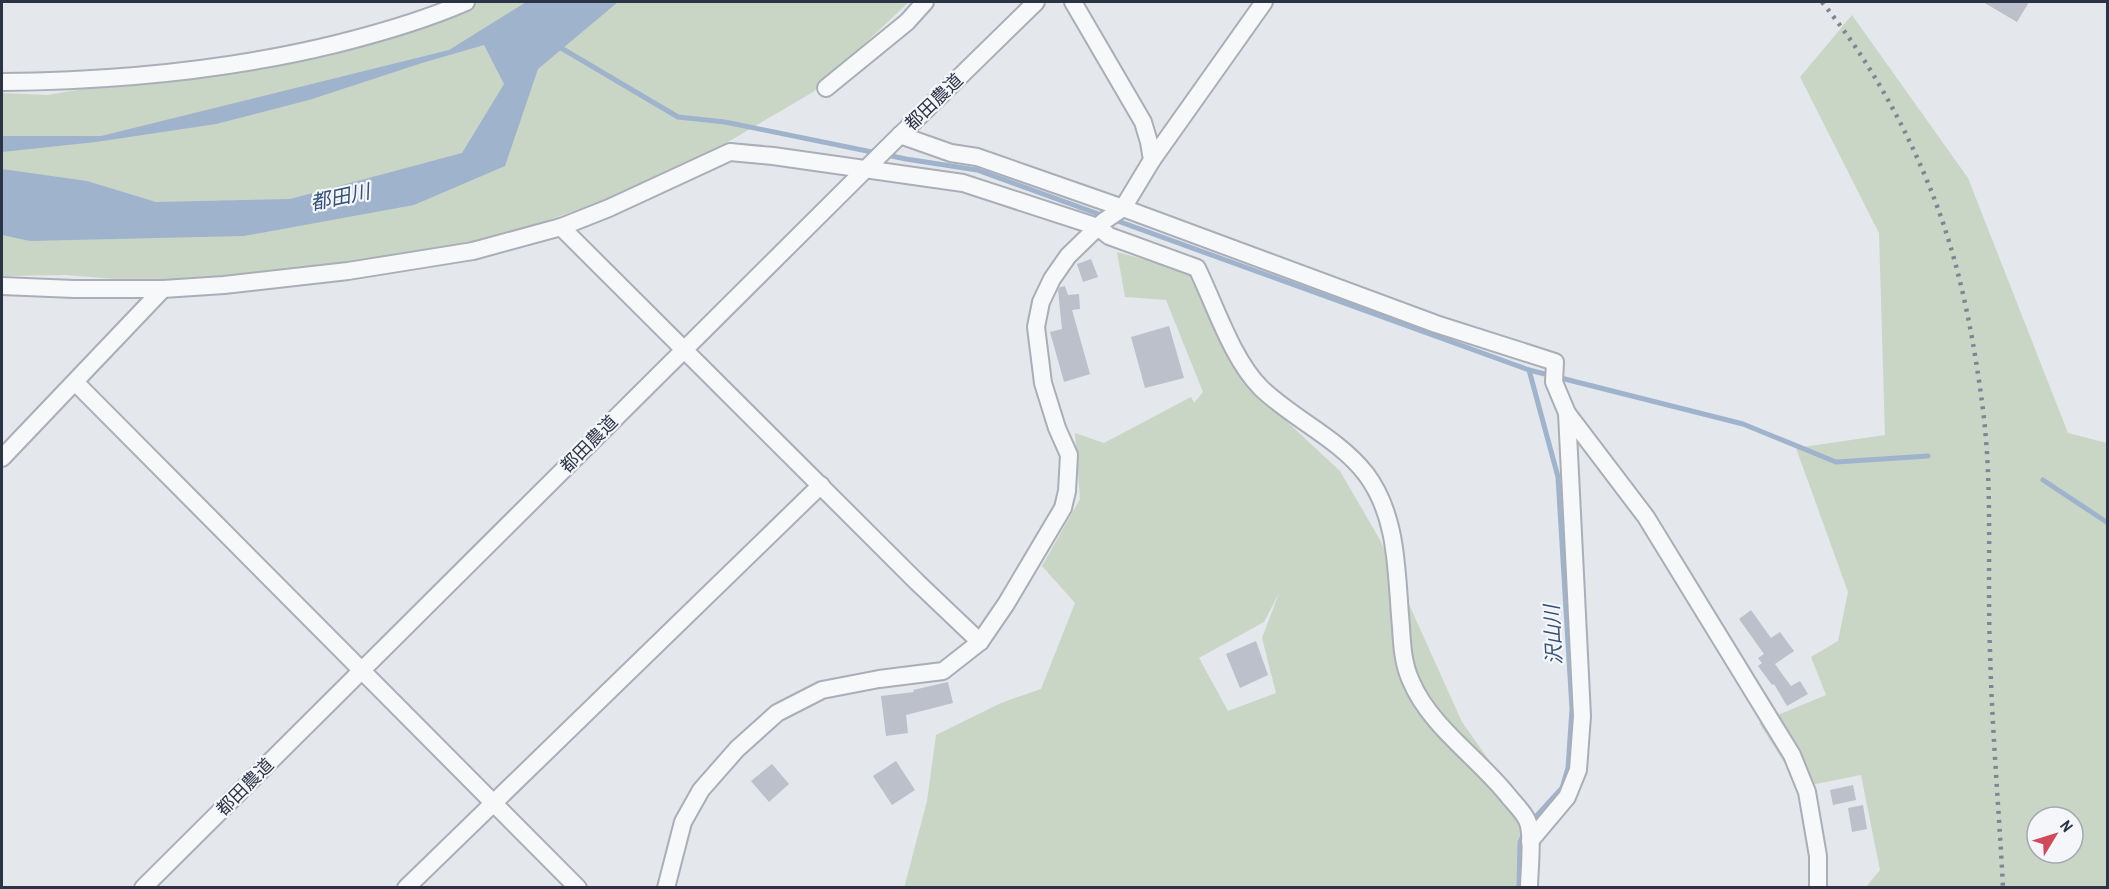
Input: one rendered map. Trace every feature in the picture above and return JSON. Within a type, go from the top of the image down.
[{"type":"street","points":[[2,82],[100,80],[154,76],[257,61],[356,39],[425,18],[463,2]]},
{"type":"street","points":[[826,88],[907,22],[925,2]]},
{"type":"street","name":"都田農道","points":[[143,888],[895,139],[1036,2]]},
{"type":"street","points":[[1073,2],[1143,122],[1152,160]]},
{"type":"street","points":[[666,888],[683,822],[701,790],[737,749],[777,713],[822,690],[879,679],[943,671],[980,642],[1063,508],[1067,491],[1069,454],[1057,428],[1043,382],[1036,327],[1041,302],[1052,279],[1068,256],[1110,217],[1264,2]]},
{"type":"street","points":[[895,139],[976,157],[1110,217]]},
{"type":"street","points":[[2,286],[163,289],[280,280],[473,251],[561,227],[609,208],[730,153],[868,167],[963,183],[1110,217],[1555,362],[1554,382],[1567,414],[1646,517],[1792,754],[1807,792],[1818,856],[1818,888]]},
{"type":"street","points":[[1110,217],[1109,236],[1197,268],[1242,365],[1262,388],[1349,455],[1366,474],[1381,498],[1389,519],[1394,544],[1403,654],[1411,681],[1421,699],[1444,729],[1497,781],[1529,832],[1529,888]]},
{"type":"street","points":[[561,227],[980,642]]},
{"type":"street","points":[[2,458],[76,383],[163,289]]},
{"type":"street","points":[[76,383],[578,888]]},
{"type":"street","points":[[1529,832],[1567,797],[1578,770],[1581,727],[1567,414]]},
{"type":"street","points":[[406,888],[820,485]]},
{"type":"green space","points":[[450,2],[909,2],[813,92],[667,178],[509,234],[380,262],[153,282],[65,275],[2,276],[2,93],[47,95],[240,64],[337,43]]},
{"type":"green space","points":[[1852,15],[1968,178],[2068,433],[2107,443],[2107,887],[1866,887],[1880,870],[1861,775],[1800,787],[1759,723],[1826,695],[1811,657],[1838,641],[1848,592],[1796,448],[1885,435],[1879,233],[1800,77]]},
{"type":"green space","points":[[1117,252],[1195,273],[1270,406],[1340,471],[1380,540],[1462,722],[1525,811],[1525,887],[904,888],[927,801],[936,735],[1001,703],[1041,689],[1075,603],[1042,566],[1080,499],[1075,433],[1104,443],[1191,397],[1194,403],[1203,392],[1166,300],[1125,297]],"holes":[[[1279,593],[1262,638],[1276,693],[1228,711],[1199,658],[1264,622]]]},
{"type":"water","name":"都田川","points":[[526,2],[618,2],[538,69],[505,166],[414,205],[244,236],[30,241],[2,235],[2,169],[87,181],[156,202],[290,199],[462,153],[504,84],[484,45],[309,100],[216,124],[96,142],[2,152],[2,136],[101,136],[449,50]]},
{"type":"building","points":[[1983,2],[2029,2],[2017,22]]},
{"type":"building","points":[[1091,259],[1098,277],[1083,282],[1077,264]]},
{"type":"building","points":[[1065,286],[1068,295],[1079,294],[1080,309],[1072,310],[1090,374],[1064,382],[1050,332],[1062,329],[1058,290]]},
{"type":"building","points":[[1169,326],[1184,378],[1145,388],[1131,337]]},
{"type":"building","points":[[1751,610],[1771,638],[1780,632],[1794,651],[1775,664],[1791,686],[1800,681],[1808,694],[1787,706],[1774,684],[1772,685],[1758,666],[1762,663],[1758,658],[1764,654],[1739,619]]},
{"type":"building","points":[[1256,641],[1268,675],[1240,688],[1226,654]]},
{"type":"building","points":[[948,682],[953,703],[906,715],[908,733],[886,736],[881,696],[914,692],[913,690]]},
{"type":"building","points":[[896,761],[915,790],[892,805],[873,776]]},
{"type":"building","points":[[772,764],[789,784],[769,802],[751,781]]},
{"type":"building","points":[[1853,785],[1856,800],[1833,805],[1830,790]]},
{"type":"building","points":[[1863,805],[1867,829],[1852,832],[1848,808]]},
{"type":"waterway","points":[[556,45],[678,117],[725,122],[906,159],[977,170],[1529,370],[1743,424],[1836,462],[1928,456]]},
{"type":"waterway","name":"沢山川","points":[[1529,370],[1558,477],[1572,709],[1568,768],[1562,788],[1531,822]]},
{"type":"waterway","points":[[2043,480],[2108,523]]},
{"type":"waterway","name":"沢山川","points":[[1519,888],[1520,842],[1525,832]]},
{"type":"railway","points":[[1822,2],[1856,47],[1886,96],[1912,146],[1943,223],[1959,276],[1970,329],[1983,410],[1988,470],[1991,681],[2003,888]]}]
